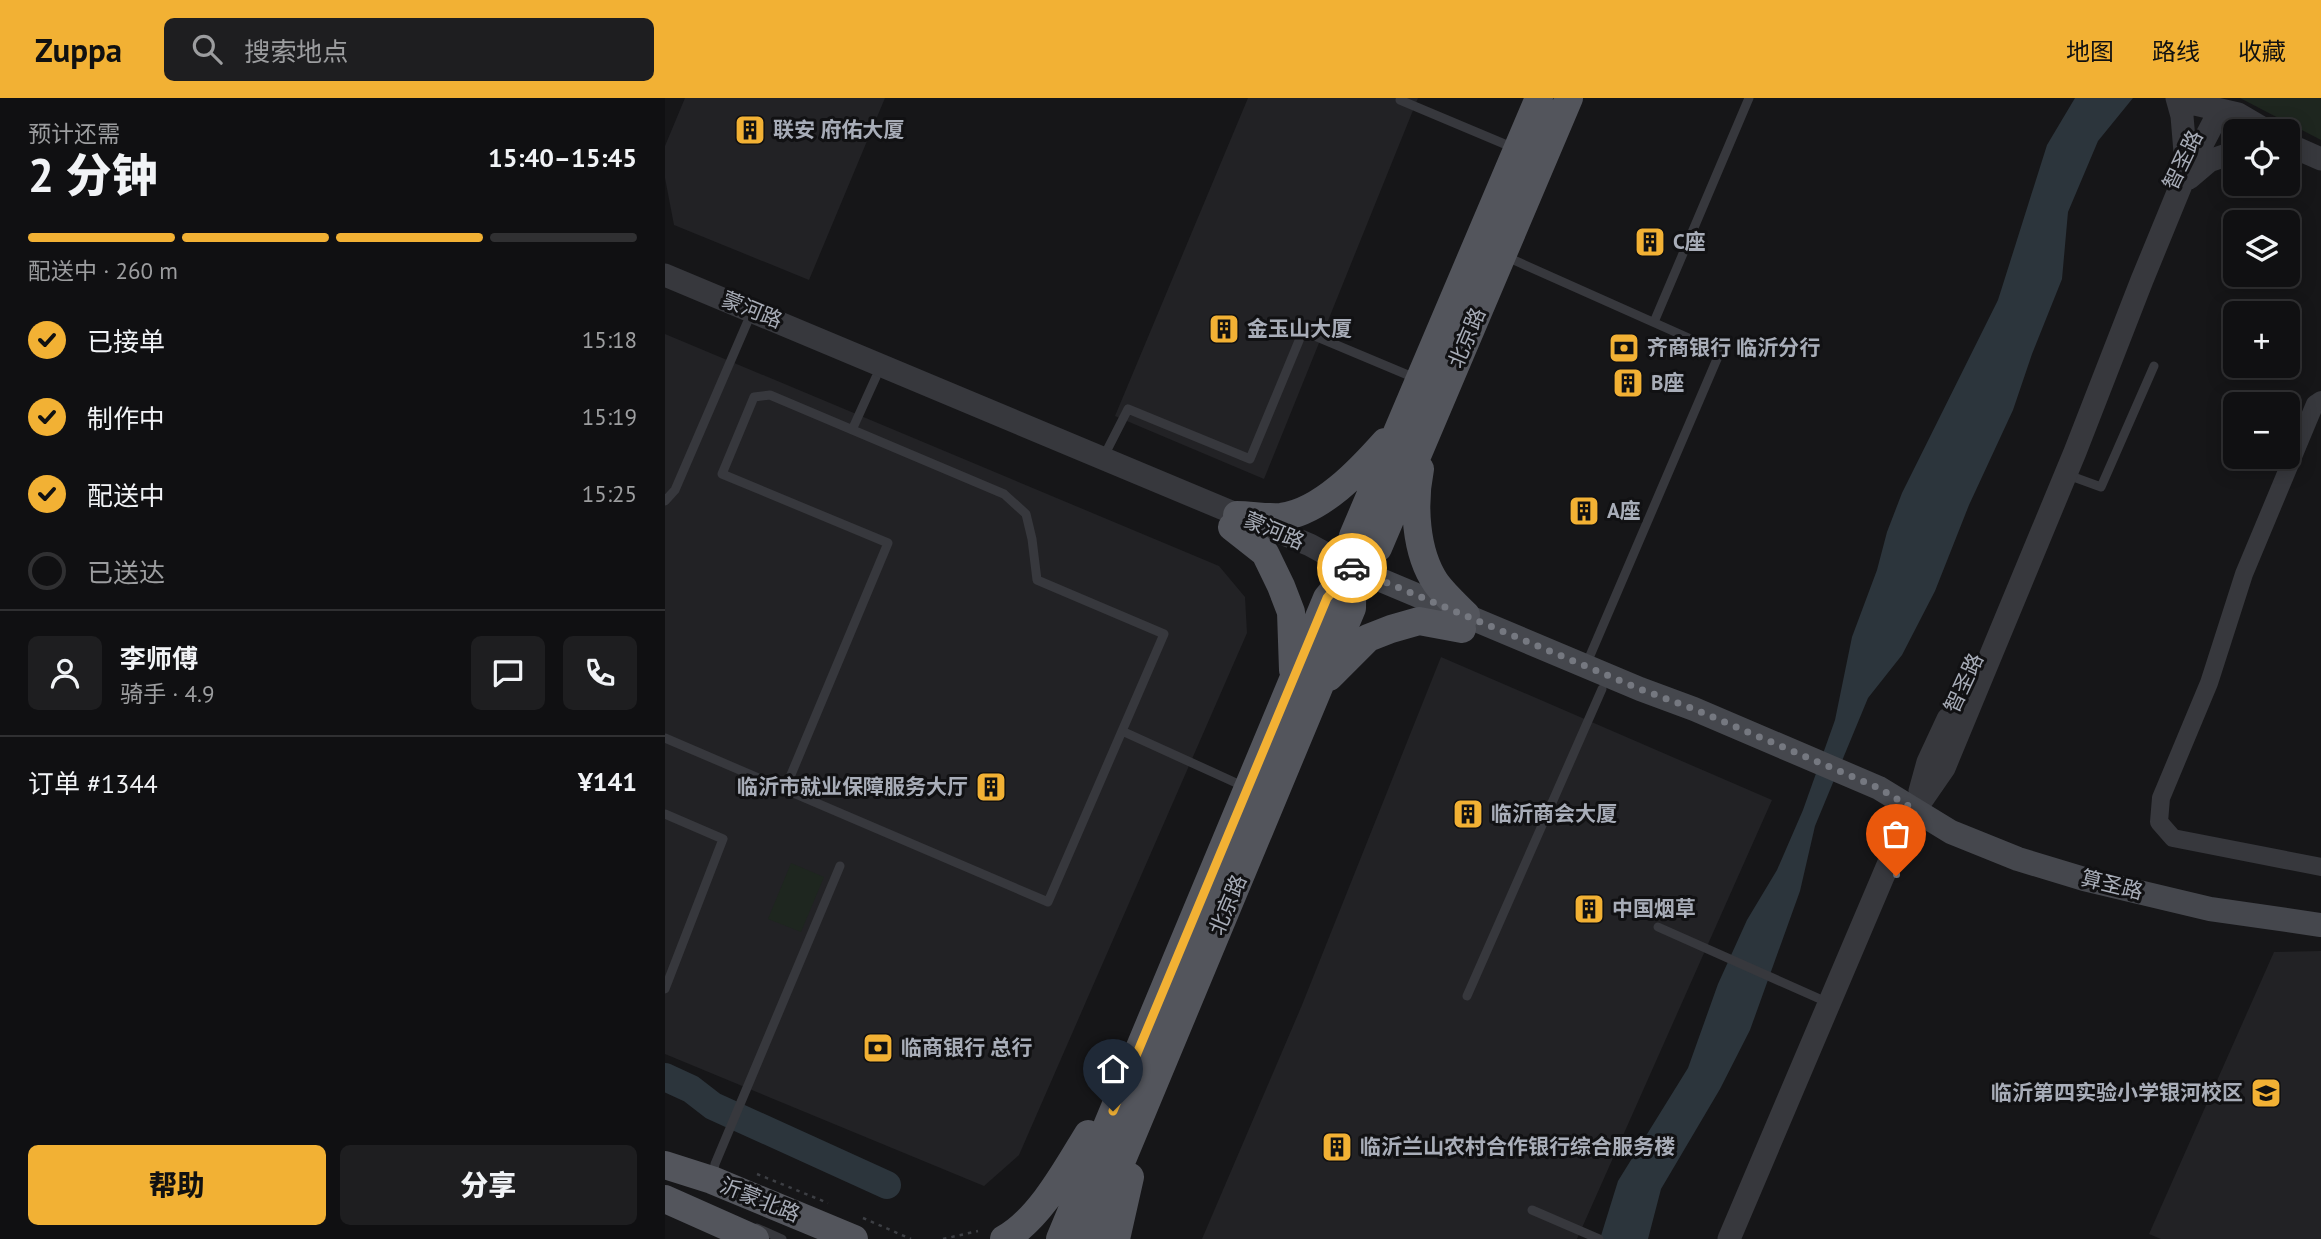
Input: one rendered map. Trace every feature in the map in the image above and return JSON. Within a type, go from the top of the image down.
[{"type":"main road","name":"北京路","points":[[1060,1239],[1248,788],[1306,683],[1352,608],[1352,568],[1378,548],[1414,428],[1420,380],[1539,98]]},
{"type":"main road","name":"北京路","points":[[1414,428],[1502,255],[1569,98]]},
{"type":"main road","points":[[1234,521],[1282,517],[1310,507],[1414,428]]},
{"type":"main road","points":[[1414,428],[1416,523],[1435,582],[1464,622]]},
{"type":"main road","points":[[1234,521],[1265,553],[1282,586],[1291,612],[1306,683],[1368,638],[1419,621],[1464,622]]},
{"type":"main road","name":"算圣路","points":[[1352,568],[1602,689],[1848,782],[1879,788],[1951,832],[2018,859],[2084,879],[2210,909],[2321,925]]},
{"type":"main road","name":"算圣路","points":[[1464,622],[1694,709],[1803,763]]},
{"type":"main road","name":"北京路","points":[[1089,1239],[1149,1094],[1306,683]]},
{"type":"main road","name":"算圣路","points":[[1915,810],[1957,818],[2023,845],[2088,866],[2213,895],[2321,911]]},
{"type":"main road","points":[[991,1235],[1023,1226],[1056,1186],[1134,1060]]},
{"type":"main road","points":[[1116,1239],[1149,1094]]},
{"type":"main road","name":"沂蒙北路","points":[[665,1165],[712,1180],[854,1239]]},
{"type":"main road","name":"沂蒙北路","points":[[665,1199],[755,1239]]},
{"type":"street","points":[[2177,98],[2182,116],[2185,152]]},
{"type":"street","points":[[2185,98],[2195,104],[2214,104],[2247,119]]},
{"type":"street","points":[[2214,104],[2228,119]]},
{"type":"street","name":"智圣路","points":[[1740,1239],[1896,876],[1928,762],[2043,502],[2132,276],[2185,152],[2214,104]]},
{"type":"street","name":"智圣路","points":[[1729,1239],[1896,846],[1915,810],[1944,768],[2066,474],[2214,104]]},
{"type":"street","points":[[2300,150],[2321,159]]},
{"type":"street","points":[[2181,185],[2209,161],[2223,156]]},
{"type":"street","points":[[2300,164],[2321,173]]},
{"type":"street","name":"蒙河路","points":[[665,275],[1104,458],[1234,521]]},
{"type":"street","name":"蒙河路","points":[[665,289],[1234,521],[1310,545],[1352,568]]},
{"type":"street","points":[[2321,400],[2315,404],[2244,573],[2209,683],[2161,798],[2159,822],[2173,838],[2321,867]]},
{"type":"lane","points":[[1654,322],[1749,98]]},
{"type":"lane","points":[[1400,100],[1518,150]]},
{"type":"lane","points":[[1502,255],[1720,352],[1586,666]]},
{"type":"lane","points":[[665,501],[679,481],[747,323]]},
{"type":"lane","points":[[1104,458],[1128,409],[1250,458],[1303,331],[1420,380]]},
{"type":"lane","points":[[2066,474],[2101,487],[2154,366]]},
{"type":"lane","points":[[852,430],[876,377]]},
{"type":"lane","points":[[665,738],[1048,902],[1164,634],[1037,580],[1026,514],[1004,494],[770,395],[754,397],[722,474],[888,543],[785,789]]},
{"type":"lane","points":[[1467,996],[1602,689]]},
{"type":"lane","points":[[1122,731],[1248,788]]},
{"type":"lane","points":[[665,814],[723,839],[665,989]]},
{"type":"lane","points":[[712,1180],[715,1164],[726,1137],[840,866]]},
{"type":"lane","points":[[1658,928],[1830,1003]]},
{"type":"lane","points":[[665,1189],[782,1239]]},
{"type":"lane","points":[[1532,1210],[1595,1237]]},
{"type":"path","points":[[943,1239],[991,1235]]},
{"type":"shaded area","points":[[685,98],[885,98],[809,280],[674,225],[665,178],[665,146]]},
{"type":"shaded area","points":[[1248,98],[1418,98],[1264,479],[1115,416]]},
{"type":"shaded area","points":[[2075,98],[2133,98],[2098,141],[2068,212],[2062,279],[2013,410],[1969,505],[1935,591],[1902,655],[1868,698],[1815,826],[1800,891],[1750,1030],[1720,1089],[1661,1189],[1648,1239],[1600,1239],[1618,1181],[1688,1068],[1718,984],[1747,920],[1777,870],[1803,810],[1835,720],[1852,637],[1877,570],[1887,532],[1902,493],[1998,300],[2047,145]]},
{"type":"shaded area","points":[[2240,98],[2321,98],[2321,140],[2300,129],[2300,119],[2280,119]]},
{"type":"shaded area","points":[[665,334],[1219,566],[1245,597],[1247,633],[1019,1155],[984,1186],[665,1054]]},
{"type":"shaded area","points":[[1441,657],[1772,800],[1577,1239],[1202,1239],[1302,1005]]},
{"type":"shaded area","points":[[791,863],[824,877],[801,932],[768,919]]},
{"type":"shaded area","name":"临沂第四实验小学银河校区","points":[[2321,951],[2321,1239],[2161,1239],[2149,1234],[2274,952]]},
{"type":"waterway","points":[[665,1077],[691,1089],[713,1106],[887,1185]]},
{"type":"way so far","points":[[1352,568],[1879,788],[1915,810],[1896,876]]},
{"type":"place","name":"联安 府佑大厦","points":[[750,130]]},
{"type":"place","name":"C座","points":[[1650,242]]},
{"type":"place","name":"金玉山大厦","points":[[1224,329]]},
{"type":"place","name":"齐商银行 临沂分行","points":[[1624,348]]},
{"type":"place","name":"B座","points":[[1628,383]]},
{"type":"place","name":"A座","points":[[1584,511]]},
{"type":"place","name":"临沂市就业保障服务大厅","points":[[991,787]]},
{"type":"place","name":"临沂商会大厦","points":[[1468,814]]},
{"type":"place","name":"中国烟草","points":[[1589,909]]},
{"type":"place","name":"临商银行 总行","points":[[878,1048]]},
{"type":"place","name":"临沂第四实验小学银河校区","points":[[2266,1093]]},
{"type":"place","name":"临沂兰山农村合作银行综合服务楼","points":[[1337,1147]]},
{"type":"route","points":[[1113,1111],[1327,598],[1352,568]]}]
